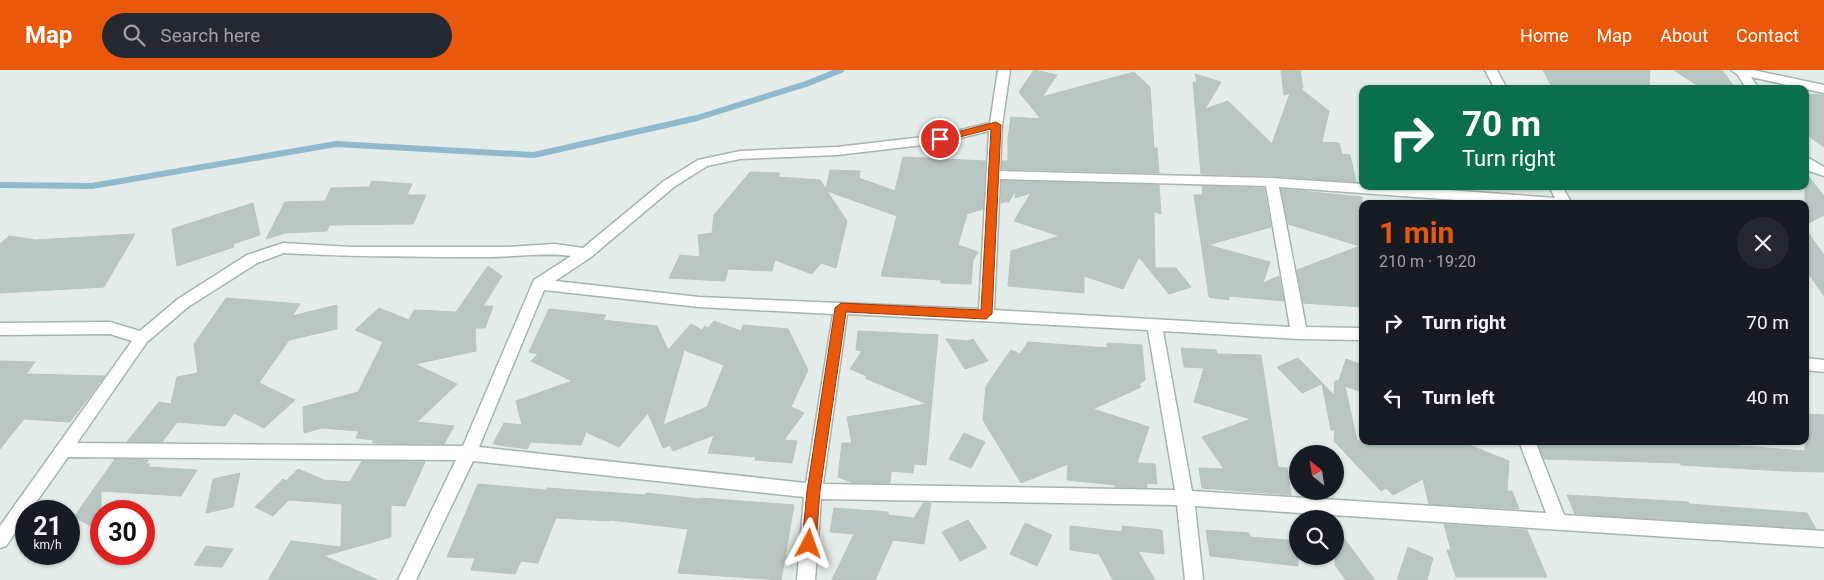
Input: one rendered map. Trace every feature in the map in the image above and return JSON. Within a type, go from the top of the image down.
[{"type":"street","points":[[986,314],[996,125],[1004,70]]},
{"type":"street","points":[[1491,70],[1499,85]]},
{"type":"street","points":[[1739,71],[1750,85]]},
{"type":"street","points":[[1739,71],[1805,85]]},
{"type":"street","points":[[1809,86],[1824,89]]},
{"type":"street","points":[[407,580],[468,453],[539,284],[586,253],[669,184],[703,163],[740,155],[837,151],[940,139],[996,125]]},
{"type":"street","points":[[1809,164],[1824,172]]},
{"type":"street","points":[[994,175],[1272,182],[1359,188]]},
{"type":"street","points":[[1272,182],[1299,333]]},
{"type":"street","points":[[1383,190],[1522,200]]},
{"type":"street","points":[[0,540],[142,338],[183,303],[252,259],[283,248],[351,252],[507,252],[555,250],[586,253]]},
{"type":"street","points":[[539,284],[699,302],[986,314],[1299,333],[1359,334]]},
{"type":"street","points":[[806,580],[813,491],[841,308]]},
{"type":"street","points":[[1154,324],[1185,498],[1194,580]]},
{"type":"street","points":[[0,329],[110,328],[142,338]]},
{"type":"street","points":[[1809,364],[1824,366]]},
{"type":"street","points":[[1529,445],[1558,522]]},
{"type":"street","points":[[64,450],[468,453],[813,491],[1185,498],[1824,539]]},
{"type":"building","points":[[1034,70],[1057,75],[1042,97],[1134,72],[1150,87],[1154,148],[1157,148],[1159,173],[1002,169],[1002,161],[1008,161],[1008,138],[1011,117],[1041,119],[1019,92]]},
{"type":"building","points":[[1281,70],[1300,70],[1303,88],[1301,89],[1329,111],[1322,142],[1339,143],[1342,154],[1350,155],[1356,182],[1272,176],[1201,174],[1193,82],[1197,82],[1195,74],[1221,82],[1205,109],[1228,101],[1272,144],[1290,93],[1284,95]]},
{"type":"building","points":[[1543,70],[1650,70],[1649,85],[1551,85]]},
{"type":"building","points":[[1674,70],[1722,70],[1733,85],[1697,85]]},
{"type":"building","points":[[1809,94],[1824,95],[1824,147],[1809,137]]},
{"type":"building","points":[[903,157],[985,161],[983,209],[967,214],[958,245],[978,252],[973,260],[971,284],[941,283],[941,280],[881,276],[897,216],[827,191],[847,221],[836,268],[821,263],[812,274],[775,260],[772,271],[728,269],[725,281],[669,278],[680,255],[700,257],[698,235],[712,233],[714,215],[750,172],[780,173],[778,177],[820,180],[826,189],[830,170],[860,171],[859,178],[895,191]]},
{"type":"building","points":[[1809,177],[1824,196],[1824,215],[1809,223],[1809,200],[1805,200],[1805,190],[1809,190]]},
{"type":"building","points":[[372,181],[412,184],[407,195],[426,195],[413,224],[329,225],[327,231],[285,233],[266,239],[285,202],[325,201],[331,188],[369,187]]},
{"type":"building","points":[[1002,181],[1159,185],[1161,214],[1154,212],[1155,268],[1176,268],[1191,287],[1169,294],[1139,257],[1123,289],[1084,276],[1084,293],[1008,286],[1011,251],[1060,236],[1014,221],[1031,193],[1015,198],[1016,190],[1008,203],[1008,201],[1001,203]]},
{"type":"building","points":[[1202,186],[1264,188],[1271,227],[1208,245],[1270,262],[1263,283],[1279,276],[1284,301],[1229,296],[1229,300],[1209,297],[1194,195],[1203,195]]},
{"type":"building","points":[[1281,189],[1362,197],[1362,200],[1359,200],[1359,246],[1288,224]]},
{"type":"building","points":[[253,203],[260,235],[233,244],[234,247],[177,266],[172,229]]},
{"type":"building","points":[[135,234],[104,287],[0,293],[0,244],[9,236],[36,240]]},
{"type":"building","points":[[1809,234],[1824,255],[1824,296],[1809,275]]},
{"type":"building","points":[[1359,246],[1359,307],[1303,303],[1297,270]]},
{"type":"building","points":[[488,266],[502,276],[483,306],[493,306],[485,328],[475,328],[476,351],[415,364],[457,384],[417,422],[454,426],[444,444],[372,443],[374,440],[356,438],[359,431],[322,428],[304,433],[303,407],[358,392],[383,342],[355,330],[379,308],[409,320],[414,310],[456,312]]},
{"type":"building","points":[[226,298],[300,304],[292,316],[337,305],[337,329],[289,340],[259,383],[295,400],[264,428],[234,413],[225,426],[177,422],[162,442],[127,442],[159,402],[171,404],[177,377],[198,373],[194,344]]},
{"type":"building","points":[[549,309],[606,315],[603,320],[657,326],[668,350],[691,324],[702,330],[705,326],[708,328],[714,321],[741,331],[743,325],[788,329],[808,370],[791,407],[804,413],[784,440],[797,441],[792,463],[755,460],[756,457],[708,453],[714,435],[673,451],[670,445],[663,448],[648,413],[619,447],[586,432],[581,445],[531,442],[527,449],[493,444],[504,423],[522,425],[516,401],[572,381],[531,361],[538,354],[529,352]],"holes":[[[684,350],[724,365],[707,407],[663,425]]]},
{"type":"building","points":[[858,331],[938,335],[926,465],[914,464],[913,473],[891,471],[890,483],[853,483],[838,477],[842,443],[852,443],[847,417],[927,404],[865,378],[867,376],[850,369],[862,351],[856,350]]},
{"type":"building","points":[[946,339],[968,341],[973,339],[988,361],[965,369]]},
{"type":"building","points":[[1028,342],[1107,348],[1107,343],[1142,345],[1145,380],[1139,384],[1141,387],[1093,409],[1149,427],[1137,463],[1155,464],[1157,484],[1147,483],[1147,488],[1115,487],[1115,485],[1067,480],[1068,464],[1021,483],[983,420],[986,386],[1011,350],[1020,354]]},
{"type":"building","points":[[1181,348],[1216,350],[1217,354],[1261,355],[1278,467],[1287,468],[1289,495],[1202,488],[1199,468],[1224,469],[1202,437],[1251,419],[1194,402],[1204,368],[1184,367]]},
{"type":"building","points":[[1298,358],[1334,395],[1335,381],[1339,380],[1346,359],[1359,364],[1359,391],[1345,386],[1359,445],[1469,445],[1509,461],[1507,491],[1512,491],[1519,509],[1429,504],[1423,479],[1393,495],[1386,488],[1381,491],[1344,452],[1344,445],[1338,445],[1334,441],[1335,430],[1331,430],[1322,384],[1302,393],[1277,367]]},
{"type":"building","points":[[0,361],[35,362],[26,374],[105,376],[70,422],[24,419],[0,449]]},
{"type":"building","points":[[1809,414],[1824,415],[1824,472],[1681,465],[1680,463],[1544,459],[1539,445],[1726,445],[1805,451],[1805,445],[1809,445]]},
{"type":"building","points":[[964,433],[985,442],[971,468],[949,459]]},
{"type":"building","points":[[115,459],[149,460],[145,464],[150,464],[148,467],[197,470],[181,496],[101,491],[101,500],[90,500],[90,525],[80,520],[80,509]]},
{"type":"building","points":[[362,461],[425,462],[405,506],[391,505],[391,537],[324,556],[378,580],[268,580],[291,541],[341,547],[342,504],[289,500],[273,516],[255,507],[283,479],[286,481],[298,469],[324,480],[350,482]]},
{"type":"building","points":[[240,473],[233,507],[206,513],[213,479]]},
{"type":"building","points":[[478,484],[546,490],[547,488],[645,495],[646,493],[700,499],[794,505],[781,580],[678,573],[688,529],[610,520],[556,518],[538,563],[521,561],[515,574],[471,570],[475,558],[447,557]]},
{"type":"building","points":[[1567,495],[1688,502],[1689,504],[1807,513],[1816,529],[1575,514]]},
{"type":"building","points":[[923,503],[931,503],[924,544],[893,540],[875,580],[832,580],[854,534],[830,532],[834,508],[888,512],[888,515],[914,518]]},
{"type":"building","points":[[968,520],[987,548],[960,561],[942,532]]},
{"type":"building","points":[[1025,523],[1052,535],[1037,566],[1010,554]]},
{"type":"building","points":[[1444,524],[1527,530],[1547,577],[1456,577],[1447,550],[1451,550]]},
{"type":"building","points":[[1070,526],[1122,532],[1122,526],[1162,530],[1164,554],[1138,551],[1155,580],[1113,580],[1099,554],[1070,550]]},
{"type":"building","points":[[1206,530],[1249,533],[1250,537],[1289,540],[1289,565],[1210,556]]},
{"type":"building","points":[[1344,538],[1375,580],[1346,580],[1335,565],[1344,565]]},
{"type":"building","points":[[206,546],[233,549],[222,567],[194,565]]},
{"type":"building","points":[[1408,547],[1433,558],[1427,580],[1397,580]]},
{"type":"waterway","points":[[0,185],[92,186],[336,144],[534,155],[697,118],[806,84],[841,70]]},
{"type":"route","points":[[809,544],[813,491],[841,308],[986,314],[996,125],[940,139]]}]
